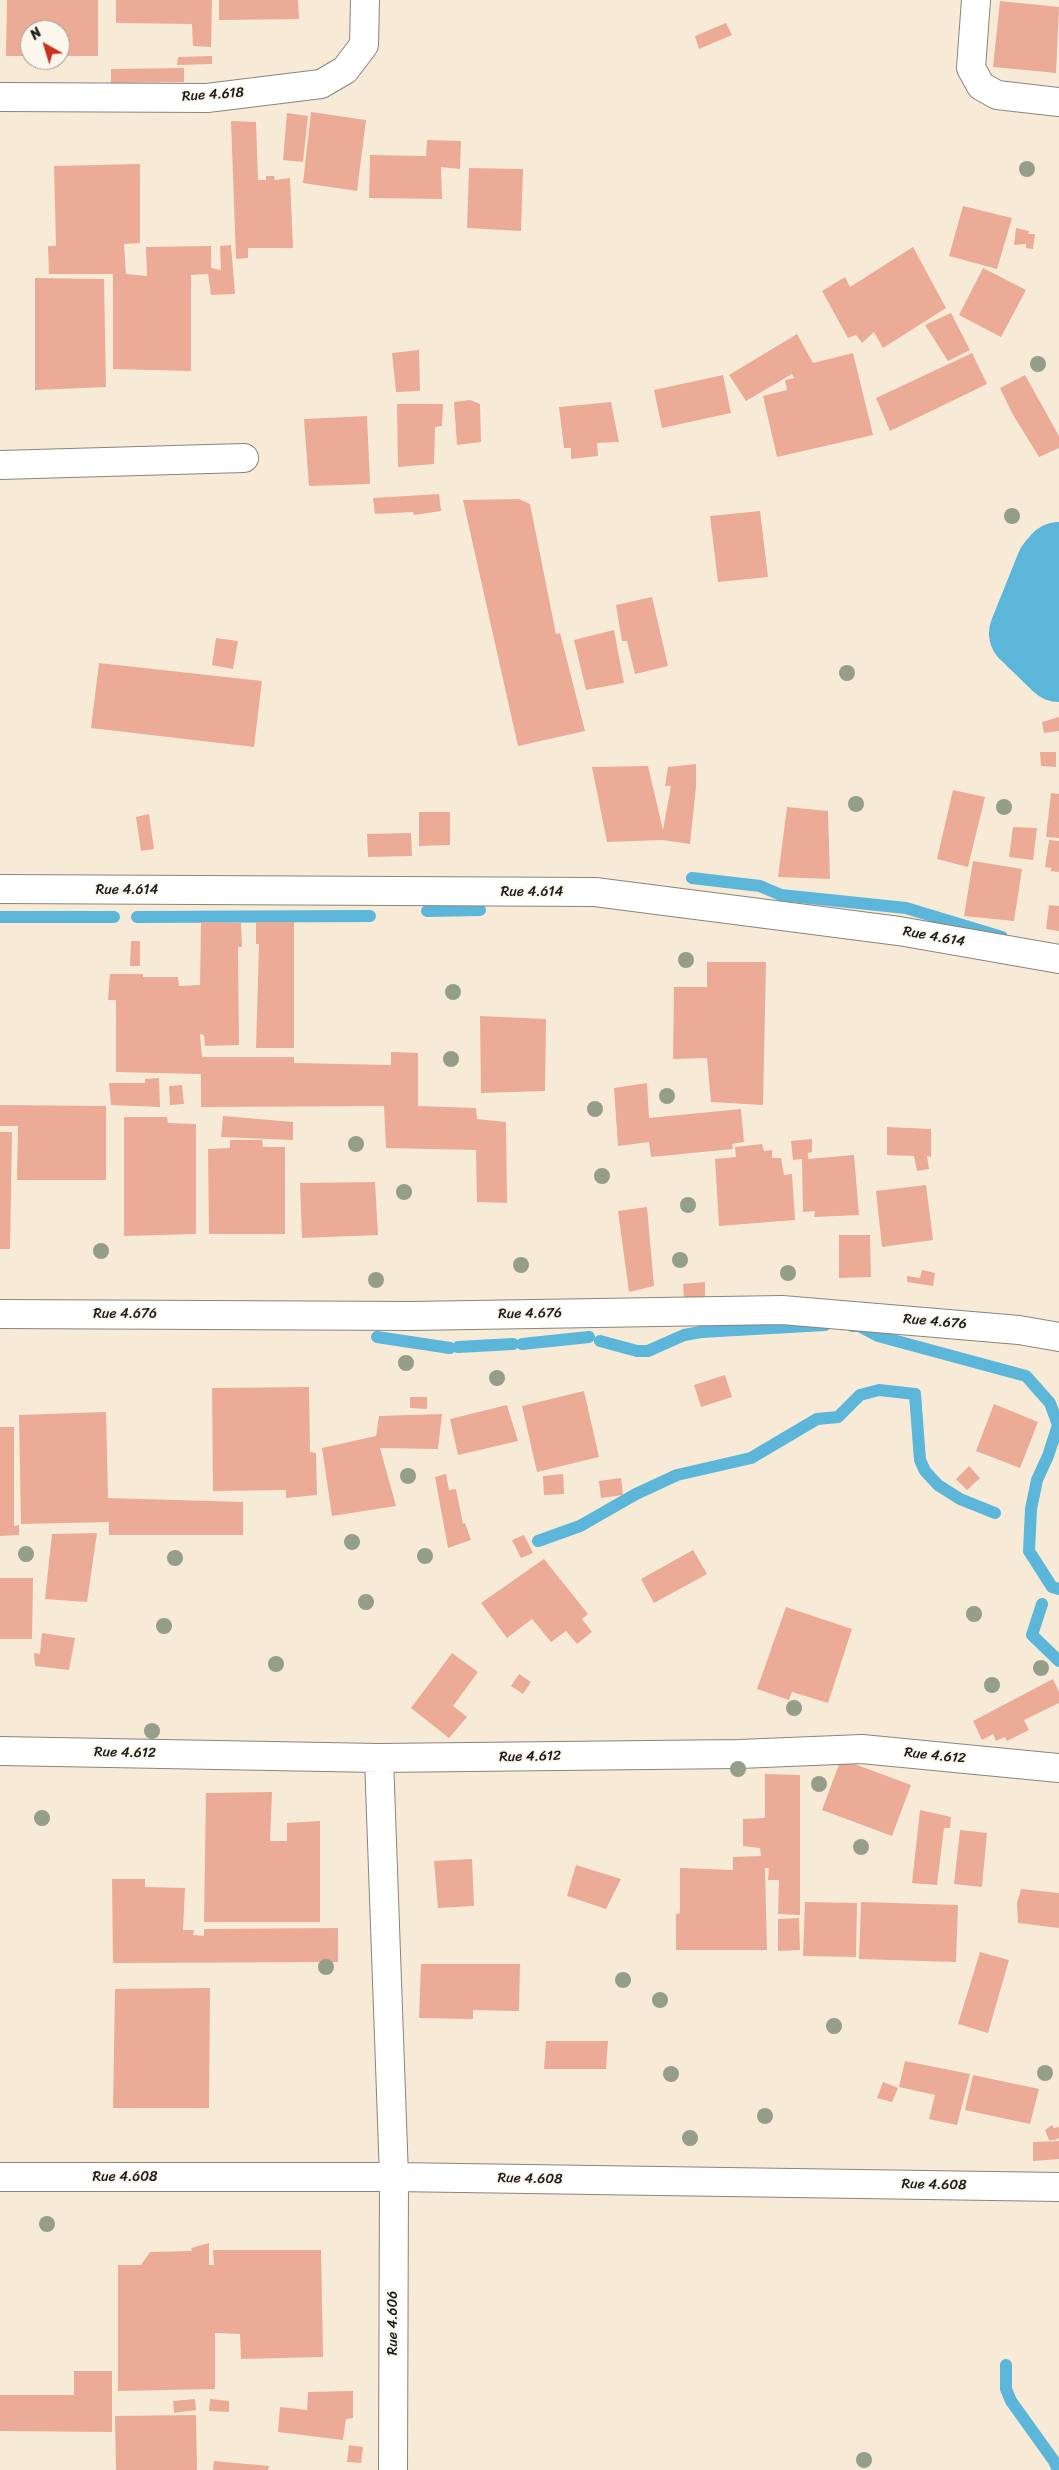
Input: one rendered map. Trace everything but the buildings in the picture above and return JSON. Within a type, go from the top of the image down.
[{"type":"street","name":"Rue 4.618","points":[[0,97],[207,98],[321,84],[344,70],[364,45],[365,0]]},
{"type":"street","points":[[976,0],[971,68],[981,86],[997,95],[1059,102]]},
{"type":"street","points":[[0,465],[244,458]]},
{"type":"street","name":"Rue 4.614","points":[[0,889],[595,892],[899,931],[1059,959]]},
{"type":"street","name":"Rue 4.676","points":[[0,1314],[411,1316],[782,1310],[1019,1330],[1059,1337]]},
{"type":"street","name":"Rue 4.612","points":[[0,1750],[379,1758],[739,1754],[862,1749],[1059,1768]]},
{"type":"street","name":"Rue 4.606","points":[[379,1758],[394,2177],[393,2470]]},
{"type":"street","name":"Rue 4.608","points":[[0,2177],[394,2177],[1059,2187]]},
{"type":"waterway","points":[[1059,559],[1053,566],[1026,633],[1059,665]]},
{"type":"waterway","points":[[692,878],[760,886],[781,895],[906,908],[1002,937]]},
{"type":"waterway","points":[[427,911],[480,910]]},
{"type":"waterway","points":[[137,917],[370,916]]},
{"type":"waterway","points":[[0,917],[114,917]]},
{"type":"waterway","points":[[600,1341],[637,1351],[648,1351],[684,1335],[701,1332],[825,1325]]},
{"type":"waterway","points":[[852,1326],[859,1326],[878,1336],[1026,1376],[1050,1403],[1058,1425],[1048,1456],[1037,1480],[1031,1509],[1029,1551],[1052,1587],[1059,1589]]},
{"type":"waterway","points":[[377,1337],[450,1348]]},
{"type":"waterway","points":[[522,1344],[589,1337]]},
{"type":"waterway","points":[[458,1347],[513,1344]]},
{"type":"waterway","points":[[538,1541],[580,1526],[636,1494],[677,1475],[751,1458],[817,1419],[838,1417],[860,1395],[879,1390],[915,1394],[920,1460],[925,1471],[938,1485],[960,1499],[995,1513]]},
{"type":"waterway","points":[[1042,1604],[1032,1635],[1059,1661]]},
{"type":"waterway","points":[[1006,2365],[1006,2389],[1011,2401],[1054,2461],[1058,2470]]}]
